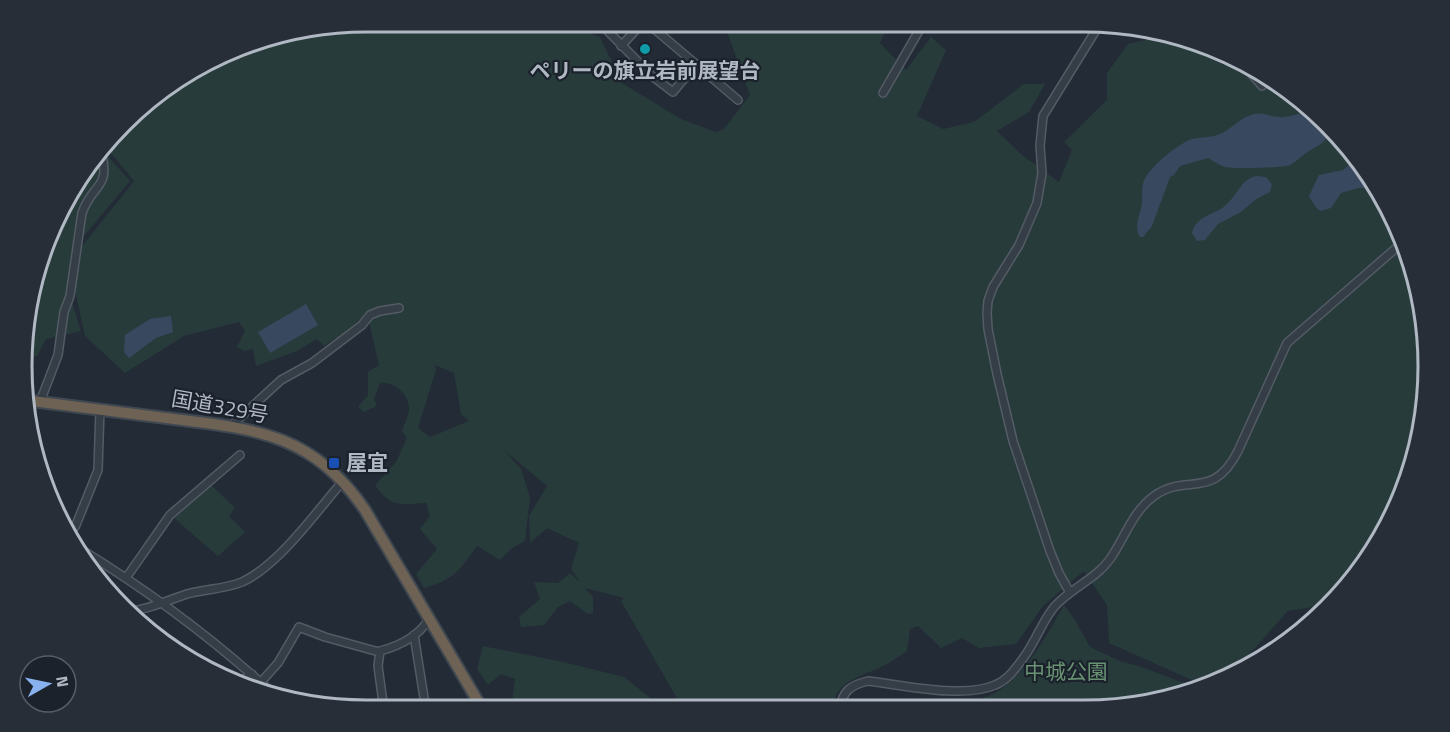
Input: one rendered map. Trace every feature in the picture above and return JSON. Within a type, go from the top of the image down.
[{"type":"highway","name":"国道329号","points":[[33,401],[231,426],[262,433],[292,444],[327,466],[343,481],[365,510],[477,700]]},
{"type":"street","points":[[608,32],[652,76],[673,92],[696,64]]},
{"type":"street","points":[[621,46],[634,32]]},
{"type":"street","points":[[657,32],[738,99]]},
{"type":"street","points":[[883,93],[918,32]]},
{"type":"street","points":[[1069,591],[1050,551],[1013,441],[997,374],[987,313],[993,287],[1019,245],[1037,203],[1042,180],[1040,147],[1043,116],[1095,32]]},
{"type":"street","points":[[1256,79],[1262,86]]},
{"type":"street","points":[[40,402],[58,355],[64,312],[70,296],[82,213],[86,200],[101,184],[105,176],[102,160]]},
{"type":"street","points":[[842,700],[854,684],[868,681],[958,692],[981,690],[997,685],[1009,676],[1026,656],[1053,608],[1069,591],[1103,568],[1135,515],[1154,496],[1169,489],[1208,483],[1222,474],[1238,451],[1287,343],[1397,247]]},
{"type":"street","points":[[231,426],[281,380],[312,363],[362,325],[370,315],[399,308]]},
{"type":"street","points":[[74,529],[98,470],[100,409]]},
{"type":"street","points":[[126,578],[170,515],[240,455]]},
{"type":"street","points":[[138,611],[191,593],[240,583],[260,572],[279,555],[343,481]]},
{"type":"street","points":[[91,556],[163,602],[214,641],[264,685]]},
{"type":"street","points":[[261,682],[278,663],[300,627],[325,637],[379,652],[398,646],[424,627],[429,619]]},
{"type":"street","points":[[414,635],[424,700]]},
{"type":"street","points":[[379,652],[378,666],[383,700]]},
{"type":"street","points":[[246,678],[252,674]]},
{"type":"green space","points":[[344,32],[587,32],[600,37],[622,83],[681,119],[716,132],[724,129],[750,95],[727,32],[885,32],[880,43],[906,70],[931,37],[946,50],[917,116],[943,129],[974,122],[1024,84],[1045,84],[1029,112],[997,131],[1022,155],[1059,182],[1072,150],[1064,142],[1107,100],[1107,73],[1128,44],[1151,38],[1192,49],[1212,57],[1270,88],[1321,129],[1362,180],[1384,218],[1407,279],[1418,344],[1416,410],[1407,453],[1393,494],[1374,533],[1349,570],[1317,606],[1288,611],[1242,661],[1197,681],[1109,643],[1107,605],[1084,571],[1043,606],[1016,644],[979,648],[962,638],[941,648],[918,626],[910,629],[907,651],[851,681],[838,692],[835,700],[678,700],[621,601],[624,598],[585,588],[593,597],[593,613],[588,614],[570,601],[558,607],[544,625],[521,627],[519,617],[540,599],[534,582],[558,583],[570,573],[580,582],[571,569],[579,543],[547,528],[530,543],[529,516],[547,486],[505,451],[521,469],[530,497],[525,541],[512,548],[500,560],[477,546],[450,577],[424,588],[416,574],[437,549],[420,529],[430,516],[426,503],[392,502],[375,485],[396,462],[407,438],[402,431],[409,408],[406,397],[395,386],[380,383],[374,399],[377,406],[364,412],[358,407],[368,395],[368,372],[379,365],[369,322],[359,320],[324,346],[317,339],[297,351],[256,366],[253,349],[244,351],[237,347],[245,331],[239,322],[184,336],[125,373],[85,336],[74,286],[79,250],[134,181],[109,152],[145,115],[180,88],[218,66],[258,49],[301,38]],"holes":[[[435,365],[454,373],[461,414],[469,421],[430,437],[418,428],[436,370]]]},
{"type":"green space","points":[[107,155],[130,181],[74,248],[72,302],[81,331],[46,339],[37,356],[32,356],[34,322],[49,258],[76,199]]},
{"type":"green space","points":[[211,485],[235,508],[229,516],[245,532],[218,556],[174,518]]},
{"type":"green space","name":"中城公園","points":[[1064,605],[1090,647],[1122,662],[1187,684],[1149,694],[1106,700],[970,700],[986,697],[1001,689],[1014,678],[1038,649]]},
{"type":"green space","points":[[483,646],[624,677],[653,700],[512,700],[515,679],[501,674],[488,685],[477,669]]},
{"type":"water","points":[[1303,113],[1321,129],[1327,136],[1326,139],[1286,166],[1230,168],[1208,158],[1180,166],[1170,177],[1152,226],[1143,237],[1140,237],[1137,224],[1145,178],[1171,151],[1192,139],[1220,134],[1242,119],[1255,114],[1282,117]]},
{"type":"water","points":[[1351,164],[1367,188],[1341,193],[1331,208],[1320,211],[1309,196],[1319,175],[1343,170]]},
{"type":"water","points":[[1257,176],[1266,177],[1272,184],[1270,192],[1256,199],[1241,212],[1218,224],[1205,240],[1197,241],[1192,233],[1198,222],[1223,208],[1244,183]]},
{"type":"water","points":[[306,304],[318,325],[270,353],[258,332]]},
{"type":"water","points":[[171,316],[173,332],[156,338],[129,358],[124,352],[125,335],[150,319]]},
{"type":"place","name":"ペリーの旗立岩前展望台","points":[[645,49]]},
{"type":"place","name":"屋宜","points":[[334,463]]}]
